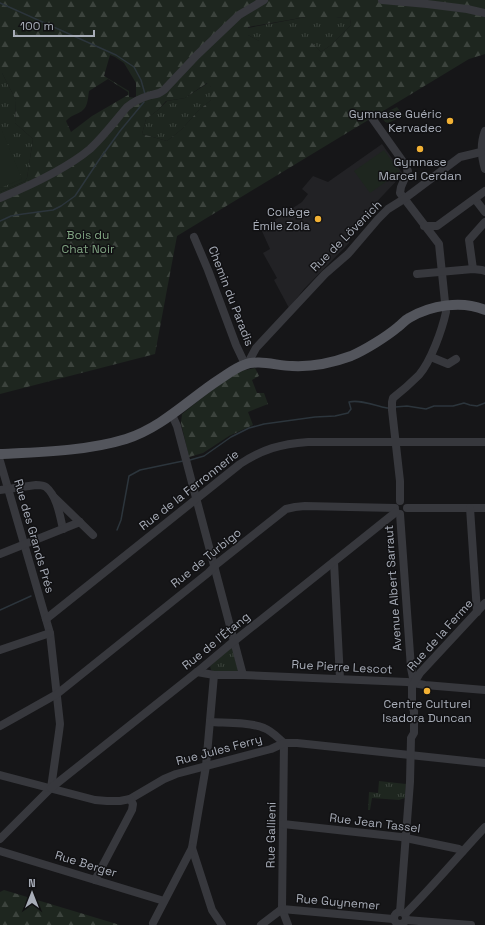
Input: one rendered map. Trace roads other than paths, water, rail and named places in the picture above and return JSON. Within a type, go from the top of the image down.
[{"type":"main road","points":[[0,454],[77,448],[126,439],[145,432],[172,415],[214,383],[235,369],[246,364],[259,363],[309,367],[325,364],[353,355],[398,328],[422,317],[446,309],[485,310]]},
{"type":"street","points":[[0,198],[66,166],[89,150],[130,104],[150,95],[158,94],[164,90],[197,55],[239,15],[264,0]]},
{"type":"street","points":[[382,0],[467,9],[485,13]]},
{"type":"street","points":[[372,118],[408,171],[400,193],[439,244]]},
{"type":"street","points":[[485,131],[482,140],[483,162],[485,169]]},
{"type":"street","name":"Rue de Lövenich","points":[[246,364],[256,348],[325,274],[348,254],[388,209],[460,158],[482,152]]},
{"type":"street","points":[[424,226],[437,226],[485,191]]},
{"type":"street","points":[[475,199],[485,212]]},
{"type":"street","points":[[473,269],[469,240],[485,222]]},
{"type":"street","points":[[437,226],[446,309],[444,320],[431,357],[420,374],[393,398],[391,408],[400,481],[400,501],[406,504],[407,508],[485,508]]},
{"type":"street","name":"Chemin du Paradis","points":[[194,237],[236,345],[246,364]]},
{"type":"street","points":[[417,274],[473,269],[485,271]]},
{"type":"street","points":[[431,357],[448,364],[456,359]]},
{"type":"street","points":[[172,415],[177,426],[243,675]]},
{"type":"street","name":"Rue de la Ferronnerie","points":[[46,619],[240,464],[268,449],[295,443],[308,442],[485,442]]},
{"type":"street","name":"Rue des Grands Prés","points":[[0,460],[4,489],[24,544],[50,633],[59,717],[59,732],[51,788]]},
{"type":"street","points":[[4,489],[42,485],[46,487],[54,497],[93,535]]},
{"type":"street","points":[[54,497],[63,529]]},
{"type":"street","name":"Avenue Albert Sarraut","points":[[400,501],[396,504],[410,668],[414,683]]},
{"type":"street","name":"Rue de Turbigo","points":[[0,726],[56,694],[286,509],[305,506],[397,511]]},
{"type":"street","name":"Avenue Albert Sarraut","points":[[397,511],[405,513],[407,508]]},
{"type":"street","points":[[470,508],[477,612]]},
{"type":"street","name":"Rue de l'Étang","points":[[0,839],[51,788],[397,511]]},
{"type":"street","points":[[1,552],[80,522]]},
{"type":"street","points":[[334,562],[340,679]]},
{"type":"street","name":"Rue de la Ferme","points":[[414,683],[420,673],[485,603]]},
{"type":"street","points":[[0,650],[50,633]]},
{"type":"street","name":"Rue Pierre Lescot","points":[[197,672],[214,675],[414,683],[485,690]]},
{"type":"street","points":[[153,923],[192,848],[206,766],[214,675]]},
{"type":"street","points":[[404,919],[408,782],[411,756],[411,738],[414,733],[412,687],[414,683]]},
{"type":"street","points":[[210,722],[254,725],[264,728],[284,743]]},
{"type":"street","name":"Rue Jules Ferry","points":[[0,775],[107,802],[120,801],[130,798],[176,774],[271,749],[284,743],[297,743],[399,756],[485,763]]},
{"type":"street","name":"Rue Gallieni","points":[[284,743],[282,909],[288,925]]},
{"type":"street","points":[[95,880],[132,810],[133,804],[130,798]]},
{"type":"street","name":"Rue Jean Tassel","points":[[283,824],[406,838],[463,851]]},
{"type":"street","points":[[404,919],[485,827]]},
{"type":"street","points":[[192,848],[212,910],[222,925]]},
{"type":"street","name":"Rue Berger","points":[[0,851],[164,901]]},
{"type":"street","name":"Rue Guynemer","points":[[261,925],[282,909],[394,922],[400,925],[404,919],[471,925]]},
{"type":"street","points":[[394,922],[395,914],[404,919]]},
{"type":"waterway","points":[[0,3],[116,55],[134,67],[141,80],[145,94]]},
{"type":"waterway","points":[[0,221],[11,216],[53,210],[75,196],[120,131],[144,102]]},
{"type":"waterway","points":[[190,460],[204,456],[231,437],[249,428],[264,424],[315,417],[335,416],[348,413],[351,409],[349,402],[353,401],[389,408]]},
{"type":"waterway","points":[[395,407],[407,406],[426,409],[434,406],[453,406],[464,403],[477,406],[485,403]]},
{"type":"waterway","points":[[117,530],[121,520],[129,476],[140,470],[183,461]]},
{"type":"waterway","points":[[0,610],[31,596]]},
{"type":"place","name":"Gymnase Guéric Kervadec","points":[[450,121]]},
{"type":"place","name":"Gymnase Marcel Cerdan","points":[[420,149]]},
{"type":"place","name":"Collège Émile Zola","points":[[318,219]]},
{"type":"place","name":"Centre Culturel Isadora Duncan","points":[[427,691]]},
{"type":"park label","name":"Bois du Chat Noir","points":[[88,242]]}]
